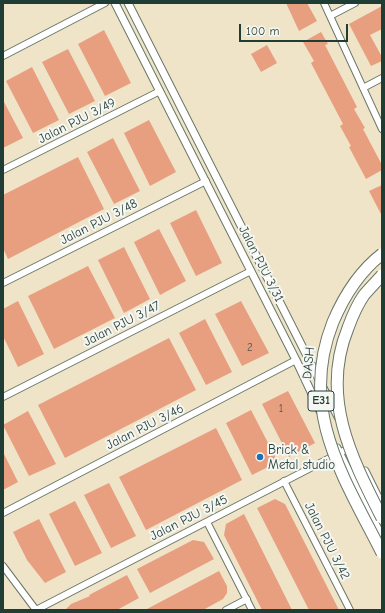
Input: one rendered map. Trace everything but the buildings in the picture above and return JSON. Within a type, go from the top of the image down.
[{"type":"highway","name":"DASH","points":[[382,254],[373,261],[351,287],[337,312],[326,341],[322,362],[320,400],[323,422],[340,470],[382,553]]},
{"type":"highway","name":"E31","points":[[382,275],[364,296],[352,318],[342,343],[337,368],[337,393],[346,439],[356,465],[382,518]]},
{"type":"street","points":[[3,56],[105,3]]},
{"type":"street","name":"Jalan PJU 3/31","points":[[115,3],[296,360],[382,537]]},
{"type":"street","name":"Jalan PJU 3/31","points":[[128,3],[382,505]]},
{"type":"street","points":[[324,3],[382,128]]},
{"type":"street","points":[[330,16],[355,3]]},
{"type":"street","points":[[363,88],[382,78]]},
{"type":"street","name":"Jalan PJU 3/49","points":[[3,170],[160,91]]},
{"type":"street","name":"Jalan PJU 3/48","points":[[3,283],[206,181]]},
{"type":"street","name":"Jalan PJU 3/47","points":[[3,397],[251,271]]},
{"type":"street","name":"Jalan PJU 3/46","points":[[3,513],[296,360]]},
{"type":"street","name":"Jalan PJU 3/45","points":[[36,610],[352,446]]},
{"type":"street","name":"Jalan PJU 3/42","points":[[284,482],[350,610]]},
{"type":"street","points":[[207,522],[252,610]]},
{"type":"street","points":[[3,566],[36,610]]},
{"type":"street","points":[[226,610],[246,599]]},
{"type":"place","name":"Brick & Metal studio","points":[[260,457]]}]
